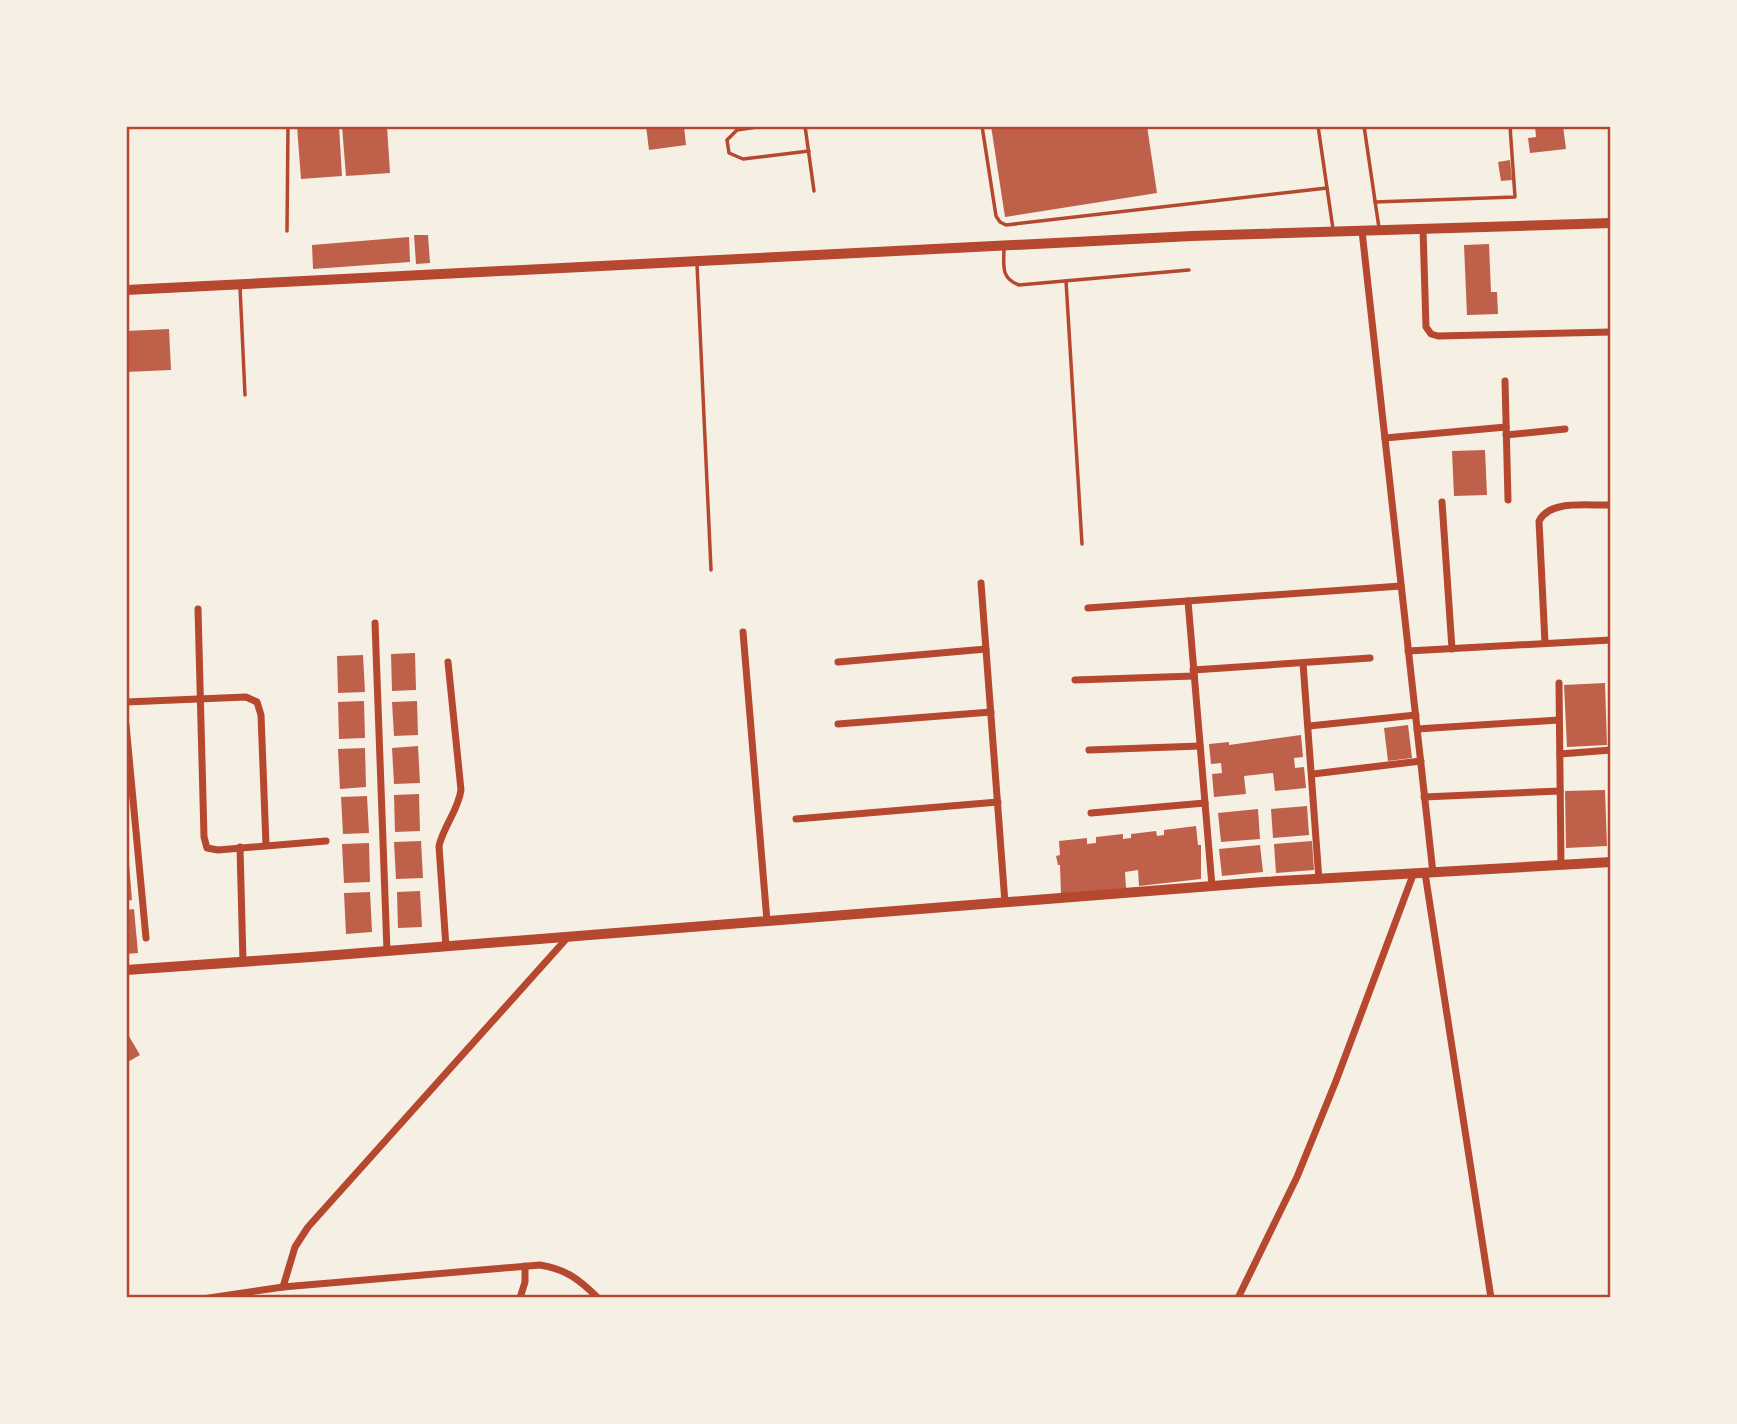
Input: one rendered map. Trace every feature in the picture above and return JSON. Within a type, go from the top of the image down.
[{"type":"street","points":[[126,290],[1004,245],[1611,223]]},
{"type":"street","points":[[1423,229],[1426,327],[1431,334],[1611,332]]},
{"type":"street","points":[[1363,230],[1421,761],[1429,873],[1491,1298]]},
{"type":"street","points":[[1505,381],[1508,500]]},
{"type":"street","points":[[1385,438],[1566,429]]},
{"type":"street","points":[[1442,502],[1452,649]]},
{"type":"street","points":[[1545,643],[1539,521],[1549,509],[1611,505]]},
{"type":"street","points":[[981,583],[1005,903]]},
{"type":"street","points":[[1088,608],[1401,586]]},
{"type":"street","points":[[1188,601],[1212,886]]},
{"type":"street","points":[[198,609],[204,837],[207,848],[218,850],[326,841]]},
{"type":"street","points":[[375,623],[387,951]]},
{"type":"street","points":[[743,632],[767,921]]},
{"type":"street","points":[[1408,651],[1611,640]]},
{"type":"street","points":[[838,662],[986,649]]},
{"type":"street","points":[[1074,680],[1370,658]]},
{"type":"street","points":[[446,947],[439,846],[442,833],[459,805],[461,790],[448,663]]},
{"type":"street","points":[[1303,663],[1320,880]]},
{"type":"street","points":[[1559,683],[1561,865]]},
{"type":"street","points":[[126,702],[201,697],[246,697],[257,702],[261,715],[267,845]]},
{"type":"street","points":[[838,724],[991,712]]},
{"type":"street","points":[[1308,726],[1416,715]]},
{"type":"street","points":[[1417,729],[1559,720]]},
{"type":"street","points":[[126,725],[146,938]]},
{"type":"street","points":[[1088,750],[1200,746]]},
{"type":"street","points":[[1560,754],[1611,750]]},
{"type":"street","points":[[1313,774],[1421,761]]},
{"type":"street","points":[[1424,797],[1560,791]]},
{"type":"street","points":[[796,819],[998,802]]},
{"type":"street","points":[[1091,813],[1205,803]]},
{"type":"street","points":[[240,847],[243,962]]},
{"type":"street","points":[[126,970],[1212,886],[1611,862]]},
{"type":"street","points":[[1238,1298],[1297,1177],[1413,875]]},
{"type":"street","points":[[283,1287],[295,1247],[308,1227],[568,937]]},
{"type":"street","points":[[520,1298],[525,1282],[525,1266]]},
{"type":"street","points":[[209,1298],[283,1287],[525,1266],[556,1268],[576,1276],[598,1298]]},
{"type":"lane","points":[[287,232],[288,126]]},
{"type":"lane","points":[[764,126],[737,130],[727,140],[729,153],[743,159],[809,151]]},
{"type":"lane","points":[[806,126],[814,191]]},
{"type":"lane","points":[[982,126],[996,216],[1006,225],[1327,188]]},
{"type":"lane","points":[[1318,126],[1334,232]]},
{"type":"lane","points":[[1364,126],[1380,230]]},
{"type":"lane","points":[[1375,202],[1515,197],[1510,126]]},
{"type":"lane","points":[[1004,245],[1004,274],[1019,285],[1189,270]]},
{"type":"lane","points":[[697,261],[711,570]]},
{"type":"lane","points":[[1066,281],[1082,544]]},
{"type":"lane","points":[[240,284],[245,395]]},
{"type":"building","points":[[297,126],[339,126],[342,176],[301,179]]},
{"type":"building","points":[[342,126],[387,126],[390,173],[346,176]]},
{"type":"building","points":[[646,126],[684,126],[686,145],[649,150]]},
{"type":"building","points":[[991,126],[1147,126],[1157,193],[1005,217]]},
{"type":"building","points":[[1535,126],[1563,126],[1566,149],[1530,153],[1528,138],[1536,137]]},
{"type":"building","points":[[1510,160],[1512,180],[1501,181],[1498,162]]},
{"type":"building","points":[[414,235],[428,235],[430,263],[416,264]]},
{"type":"building","points":[[409,237],[410,262],[313,269],[312,245]]},
{"type":"building","points":[[1489,244],[1491,292],[1497,292],[1498,314],[1467,315],[1464,245]]},
{"type":"building","points":[[169,329],[171,370],[126,372],[126,331]]},
{"type":"building","points":[[1485,450],[1487,495],[1454,496],[1452,451]]},
{"type":"building","points":[[415,653],[416,690],[392,691],[391,654]]},
{"type":"building","points":[[363,655],[365,692],[338,693],[337,656]]},
{"type":"building","points":[[1605,683],[1607,745],[1567,747],[1564,685]]},
{"type":"building","points":[[364,701],[365,738],[339,739],[338,702]]},
{"type":"building","points":[[417,701],[418,735],[394,736],[392,702]]},
{"type":"building","points":[[1408,725],[1412,758],[1388,761],[1384,728]]},
{"type":"building","points":[[1301,735],[1303,757],[1294,758],[1295,768],[1304,767],[1306,788],[1275,791],[1273,773],[1244,776],[1246,794],[1214,797],[1212,774],[1222,773],[1221,763],[1211,764],[1209,744],[1229,742],[1229,745]]},
{"type":"building","points":[[418,746],[420,783],[394,784],[392,748]]},
{"type":"building","points":[[365,748],[366,787],[340,789],[338,749]]},
{"type":"building","points":[[1605,790],[1607,846],[1566,848],[1565,791]]},
{"type":"building","points":[[419,794],[420,831],[395,832],[394,795]]},
{"type":"building","points":[[367,796],[369,833],[343,834],[341,797]]},
{"type":"building","points":[[1307,806],[1309,835],[1273,838],[1271,809]]},
{"type":"building","points":[[1258,809],[1260,839],[1221,842],[1218,813]]},
{"type":"building","points":[[1196,826],[1198,845],[1201,845],[1201,879],[1139,886],[1138,870],[1125,872],[1126,888],[1061,895],[1060,865],[1056,856],[1060,855],[1059,841],[1087,838],[1087,844],[1096,843],[1096,837],[1123,834],[1123,839],[1131,838],[1131,834],[1156,831],[1157,836],[1164,835],[1164,830]]},
{"type":"building","points":[[421,841],[423,878],[396,879],[394,842]]},
{"type":"building","points":[[1312,841],[1314,870],[1276,873],[1274,844]]},
{"type":"building","points":[[369,843],[370,882],[344,883],[342,844]]},
{"type":"building","points":[[1260,845],[1263,872],[1222,876],[1219,849]]},
{"type":"building","points":[[128,850],[132,900],[126,901],[126,851]]},
{"type":"building","points":[[420,891],[422,927],[398,928],[397,892]]},
{"type":"building","points":[[370,892],[372,932],[346,934],[344,893]]},
{"type":"building","points":[[134,909],[138,953],[126,954],[126,910]]},
{"type":"building","points":[[126,1031],[140,1055],[126,1063]]}]
